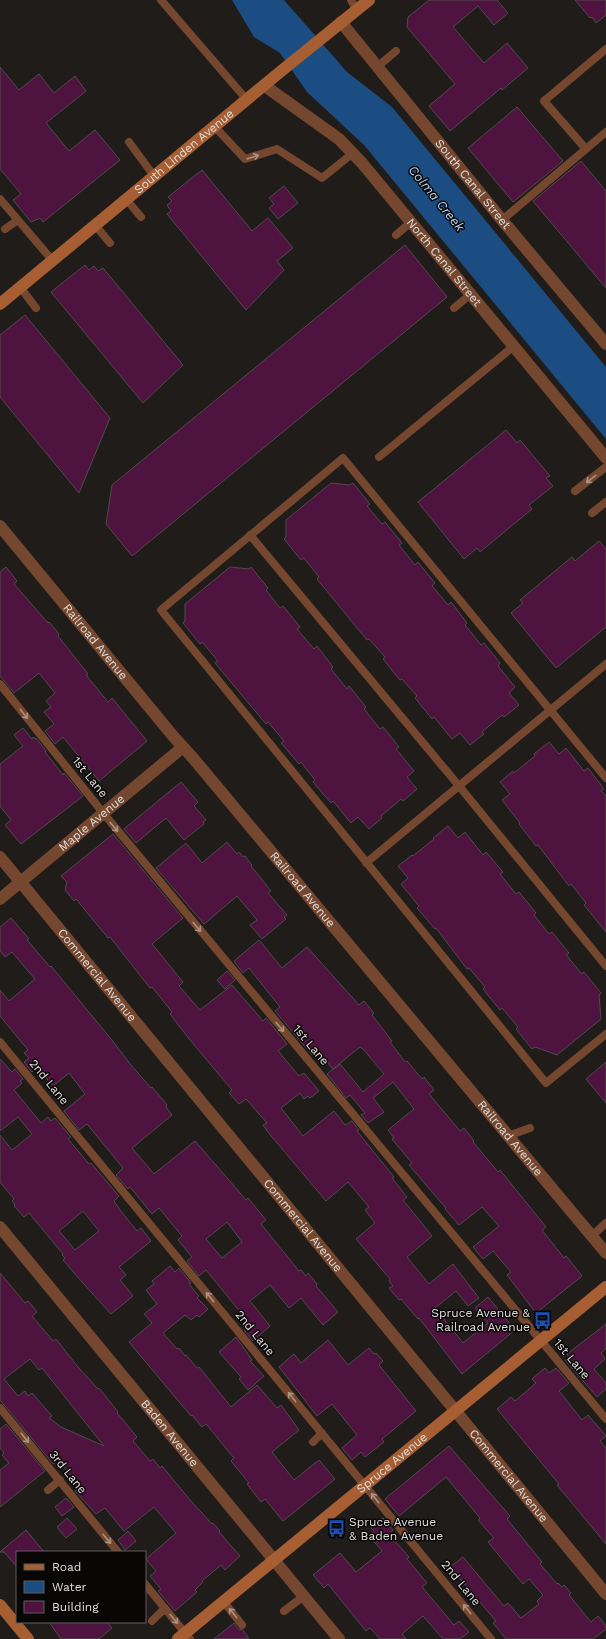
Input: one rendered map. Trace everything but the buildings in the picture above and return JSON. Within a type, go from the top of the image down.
[{"type":"main road","name":"South Linden Avenue","points":[[0,304],[342,22],[354,5],[369,0]]},
{"type":"main road","name":"Spruce Avenue","points":[[185,1637],[274,1560],[606,1287]]},
{"type":"main road","points":[[0,1605],[28,1639]]},
{"type":"street","name":"South Canal Street","points":[[342,22],[502,220],[606,344]]},
{"type":"street","name":"North Canal Street","points":[[264,86],[339,139],[353,153],[606,458]]},
{"type":"street","name":"Railroad Avenue","points":[[0,526],[606,1253]]},
{"type":"street","name":"Maple Avenue","points":[[0,899],[183,747]]},
{"type":"street","name":"Commercial Avenue","points":[[0,857],[606,1594]]},
{"type":"street","name":"Baden Avenue","points":[[0,1227],[339,1639]]},
{"type":"lane","points":[[161,0],[247,100]]},
{"type":"lane","points":[[586,149],[544,101],[606,49]]},
{"type":"lane","points":[[377,67],[396,51]]},
{"type":"lane","points":[[215,127],[245,159],[277,149],[322,178],[353,153]]},
{"type":"lane","points":[[502,220],[606,132]]},
{"type":"lane","points":[[129,142],[154,176]]},
{"type":"lane","points":[[0,199],[52,260]]},
{"type":"lane","points":[[126,199],[141,217]]},
{"type":"lane","points":[[5,229],[18,220]]},
{"type":"lane","points":[[396,235],[411,222]]},
{"type":"lane","points":[[95,225],[110,243]]},
{"type":"lane","points":[[20,287],[36,308]]},
{"type":"lane","points":[[454,308],[471,294]]},
{"type":"lane","points":[[379,457],[514,346]]},
{"type":"lane","points":[[606,778],[343,458],[160,610],[546,1083],[606,1034]]},
{"type":"lane","points":[[575,491],[606,467]]},
{"type":"lane","points":[[592,513],[606,502]]},
{"type":"lane","points":[[250,535],[459,786],[606,966]]},
{"type":"lane","points":[[366,863],[606,664]]},
{"type":"lane","name":"1st Lane","points":[[0,684],[104,814],[606,1419]]},
{"type":"lane","name":"2nd Lane","points":[[0,1042],[491,1639]]},
{"type":"lane","points":[[508,1136],[530,1128]]},
{"type":"lane","points":[[592,1236],[606,1223]]},
{"type":"lane","name":"3rd Lane","points":[[0,1408],[117,1551]]},
{"type":"lane","points":[[313,1442],[322,1433]]},
{"type":"lane","points":[[48,1490],[60,1480]]},
{"type":"lane","points":[[146,1585],[165,1608],[185,1637]]},
{"type":"lane","points":[[284,1611],[304,1596]]},
{"type":"lane","points":[[224,1602],[242,1625]]},
{"type":"lane","points":[[152,1621],[165,1608]]},
{"type":"water","name":"Colma Creek","points":[[232,0],[284,0],[347,72],[392,107],[606,367],[606,439],[364,145],[307,92],[280,53],[254,37]]},
{"type":"place","name":"Spruce Avenue & Railroad Avenue","points":[[543,1320]]},
{"type":"place","name":"Spruce Avenue & Baden Avenue","points":[[336,1529]]}]
